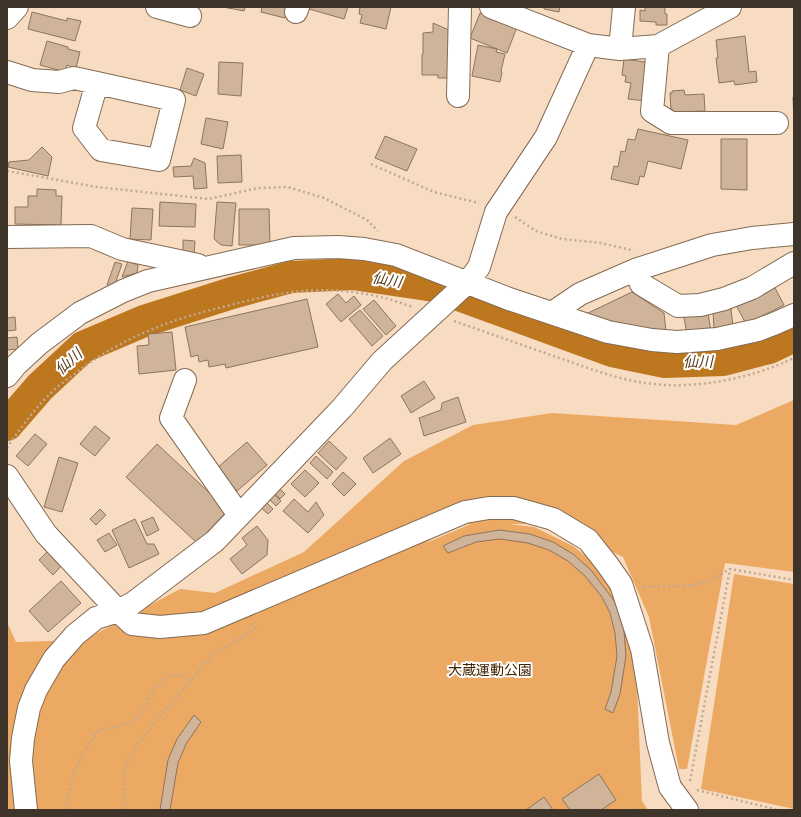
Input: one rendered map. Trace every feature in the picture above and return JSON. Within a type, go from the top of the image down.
[{"type":"street","points":[[7,18],[17,7]]},
{"type":"street","points":[[458,96],[460,7]]},
{"type":"street","points":[[491,7],[588,45],[620,49],[658,46],[718,10]]},
{"type":"street","points":[[620,49],[624,7]]},
{"type":"street","points":[[165,8],[190,16]]},
{"type":"street","points":[[26,810],[21,761],[23,738],[29,708],[36,690],[54,659],[75,635],[96,618],[118,611],[133,603],[215,541],[342,408],[382,361],[432,313],[468,282],[479,267],[496,212],[546,137],[588,45]]},
{"type":"street","points":[[658,46],[652,111],[671,123],[777,122]]},
{"type":"street","points":[[7,72],[32,80],[59,82],[74,78],[97,83]]},
{"type":"street","points":[[552,313],[580,294],[635,270],[712,245],[752,238],[794,234]]},
{"type":"street","points":[[7,237],[91,236],[122,249],[209,268]]},
{"type":"street","points":[[7,376],[16,365],[40,343],[80,313],[104,300],[148,281],[294,248],[338,247],[364,249],[396,255],[552,313],[608,332],[637,338],[677,342],[716,340],[758,330],[794,314]]},
{"type":"street","points":[[635,270],[641,284],[678,306],[700,305],[724,299],[752,288],[794,263]]},
{"type":"street","points":[[185,380],[171,418],[239,515]]},
{"type":"street","points":[[7,476],[46,534],[118,611],[132,624],[160,627],[204,623],[465,512],[489,508],[514,508],[553,519],[588,540],[608,564],[623,589],[642,649],[658,743],[670,787],[687,810]]},
{"type":"path","points":[[7,171],[97,187],[209,199],[258,188],[288,188],[324,198],[367,220],[389,244],[396,255]]},
{"type":"path","points":[[623,589],[696,585],[708,581],[730,569],[794,580]]},
{"type":"path","points":[[689,788],[730,569]]},
{"type":"path","points":[[126,810],[123,771],[136,746],[213,655],[255,629],[252,624]]},
{"type":"path","points":[[66,810],[75,769],[89,742],[98,730],[116,727],[132,722],[140,716],[158,684],[171,676],[180,675],[190,682]]},
{"type":"path","points":[[696,790],[778,810]]},
{"type":"path","points":[[633,810],[646,810]]},
{"type":"green space","name":"大蔵運動公園","points":[[794,400],[794,572],[725,563],[687,769],[679,769],[649,617],[623,557],[552,524],[509,524],[534,527],[573,546],[605,572],[625,616],[637,685],[642,801],[648,810],[7,810],[7,622],[16,642],[84,640],[180,589],[215,593],[304,552],[404,461],[473,425],[552,413],[736,425]],"holes":[[[454,524],[471,524],[426,543]]]},
{"type":"green space","points":[[734,574],[794,584],[794,809],[701,789]]},
{"type":"building","points":[[223,7],[245,7],[244,11]]},
{"type":"building","points":[[262,7],[288,7],[285,18],[261,12]]},
{"type":"building","points":[[302,7],[348,7],[344,19]]},
{"type":"building","points":[[360,7],[391,7],[386,29],[360,23],[362,15],[359,14]]},
{"type":"building","points":[[544,7],[560,7],[559,12],[544,9]]},
{"type":"building","points":[[645,7],[665,7],[665,14],[667,14],[667,25],[656,25],[656,22],[640,21],[640,10],[645,11]]},
{"type":"building","points":[[32,12],[67,21],[67,18],[81,21],[75,41],[28,29]]},
{"type":"building","points":[[480,13],[517,27],[507,53],[470,38]]},
{"type":"building","points":[[433,23],[449,30],[448,78],[438,78],[438,75],[422,75],[423,33],[433,32]]},
{"type":"building","points":[[745,36],[749,72],[756,71],[757,82],[735,85],[734,81],[719,83],[716,58],[718,58],[716,40]]},
{"type":"building","points":[[47,41],[80,52],[76,68],[67,65],[65,72],[40,65]]},
{"type":"building","points":[[478,45],[497,49],[496,52],[505,54],[500,82],[472,76]]},
{"type":"building","points":[[624,59],[652,63],[646,101],[628,99],[631,83],[625,82],[626,76],[622,75]]},
{"type":"building","points":[[219,62],[243,63],[241,96],[218,94]]},
{"type":"building","points":[[187,68],[204,74],[196,96],[180,90]]},
{"type":"building","points":[[684,90],[685,95],[704,94],[705,111],[673,112],[673,110],[671,110],[670,93],[672,93],[672,91]]},
{"type":"building","points":[[793,97],[794,97],[794,127]]},
{"type":"building","points":[[206,118],[228,122],[223,149],[201,144]]},
{"type":"building","points":[[638,129],[688,140],[681,169],[648,161],[644,177],[640,176],[638,185],[611,179],[614,166],[618,167],[621,151],[625,152],[628,139],[635,140]]},
{"type":"building","points":[[385,136],[417,149],[407,171],[375,158]]},
{"type":"building","points":[[721,139],[747,139],[747,190],[721,189]]},
{"type":"building","points":[[42,147],[52,157],[48,176],[8,167],[9,162],[29,160]]},
{"type":"building","points":[[241,155],[242,182],[218,183],[217,156]]},
{"type":"building","points":[[194,158],[205,163],[207,188],[194,189],[193,176],[174,177],[173,167],[191,166]]},
{"type":"building","points":[[37,189],[56,190],[56,196],[62,196],[61,225],[15,224],[15,207],[28,207],[28,196],[37,196]]},
{"type":"building","points":[[160,202],[196,204],[195,227],[159,226]]},
{"type":"building","points":[[217,202],[236,203],[232,246],[221,245],[214,239]]},
{"type":"building","points":[[132,208],[153,209],[151,240],[130,239]]},
{"type":"building","points":[[239,209],[269,209],[270,245],[239,245]]},
{"type":"building","points":[[183,240],[195,241],[194,256],[183,255]]},
{"type":"building","points":[[128,261],[138,265],[137,273],[122,277]]},
{"type":"building","points":[[115,262],[122,264],[114,287],[107,285]]},
{"type":"building","points":[[774,286],[784,305],[746,324],[736,305]]},
{"type":"building","points":[[632,292],[664,313],[666,331],[651,330],[619,324],[586,314]]},
{"type":"building","points":[[338,294],[346,303],[354,296],[361,305],[341,322],[326,304]]},
{"type":"building","points":[[307,299],[318,347],[226,368],[225,364],[209,367],[208,360],[199,362],[198,355],[191,357],[185,327]]},
{"type":"building","points":[[374,300],[396,326],[386,335],[363,309]]},
{"type":"building","points":[[731,309],[733,327],[714,329],[713,311]]},
{"type":"building","points":[[360,310],[383,336],[372,346],[349,319]]},
{"type":"building","points":[[708,313],[711,332],[687,335],[684,317]]},
{"type":"building","points":[[15,317],[16,330],[7,331],[7,318]]},
{"type":"building","points":[[172,332],[176,370],[139,374],[137,346],[149,345],[148,334]]},
{"type":"building","points":[[17,337],[18,349],[7,350],[7,338]]},
{"type":"building","points":[[424,381],[435,398],[411,413],[401,396]]},
{"type":"building","points":[[458,397],[466,422],[424,436],[419,418],[441,410],[442,403]]},
{"type":"building","points":[[95,426],[110,438],[95,456],[80,444]]},
{"type":"building","points":[[35,434],[47,444],[28,466],[16,456]]},
{"type":"building","points":[[390,438],[401,454],[373,473],[363,458]]},
{"type":"building","points":[[329,441],[347,458],[336,470],[318,453]]},
{"type":"building","points":[[247,442],[267,465],[237,491],[217,468]]},
{"type":"building","points":[[157,444],[228,510],[197,543],[126,477]]},
{"type":"building","points":[[316,456],[333,472],[327,479],[310,463]]},
{"type":"building","points":[[59,457],[78,463],[62,512],[44,507]]},
{"type":"building","points":[[305,470],[319,483],[305,497],[291,484]]},
{"type":"building","points":[[343,472],[356,484],[344,496],[332,484]]},
{"type":"building","points":[[276,485],[285,494],[280,499],[272,490]]},
{"type":"building","points":[[272,492],[281,501],[276,506],[267,497]]},
{"type":"building","points":[[294,499],[308,512],[316,502],[324,515],[308,533],[283,511]]},
{"type":"building","points":[[264,500],[273,509],[268,514],[259,506]]},
{"type":"building","points":[[100,509],[106,515],[96,525],[90,519]]},
{"type":"building","points":[[153,517],[159,530],[147,536],[141,522]]},
{"type":"building","points":[[135,519],[147,544],[154,544],[159,554],[129,568],[112,530]]},
{"type":"building","points":[[257,526],[268,540],[267,555],[242,574],[230,559],[247,545],[242,538]]},
{"type":"building","points":[[499,530],[530,534],[553,542],[573,554],[591,570],[615,602],[624,631],[626,656],[620,694],[613,713],[605,709],[611,692],[617,656],[615,633],[610,613],[602,597],[585,576],[568,561],[549,550],[528,543],[500,539],[476,542],[448,553],[443,546],[464,536]]},
{"type":"building","points":[[109,533],[117,545],[105,552],[97,540]]},
{"type":"building","points":[[50,549],[64,563],[53,575],[39,560]]},
{"type":"building","points":[[61,581],[81,603],[48,632],[29,611]]},
{"type":"building","points":[[194,715],[201,722],[186,744],[178,763],[170,810],[160,810],[168,760],[177,739]]},
{"type":"building","points":[[599,774],[616,800],[601,810],[570,810],[562,799]]},
{"type":"building","points":[[544,797],[553,810],[526,810]]},
{"type":"waterway","name":"仙川","points":[[7,425],[40,387],[83,347],[144,321],[232,293],[291,277],[353,274],[434,286],[612,351],[665,362],[723,360],[769,348],[794,336]]}]
